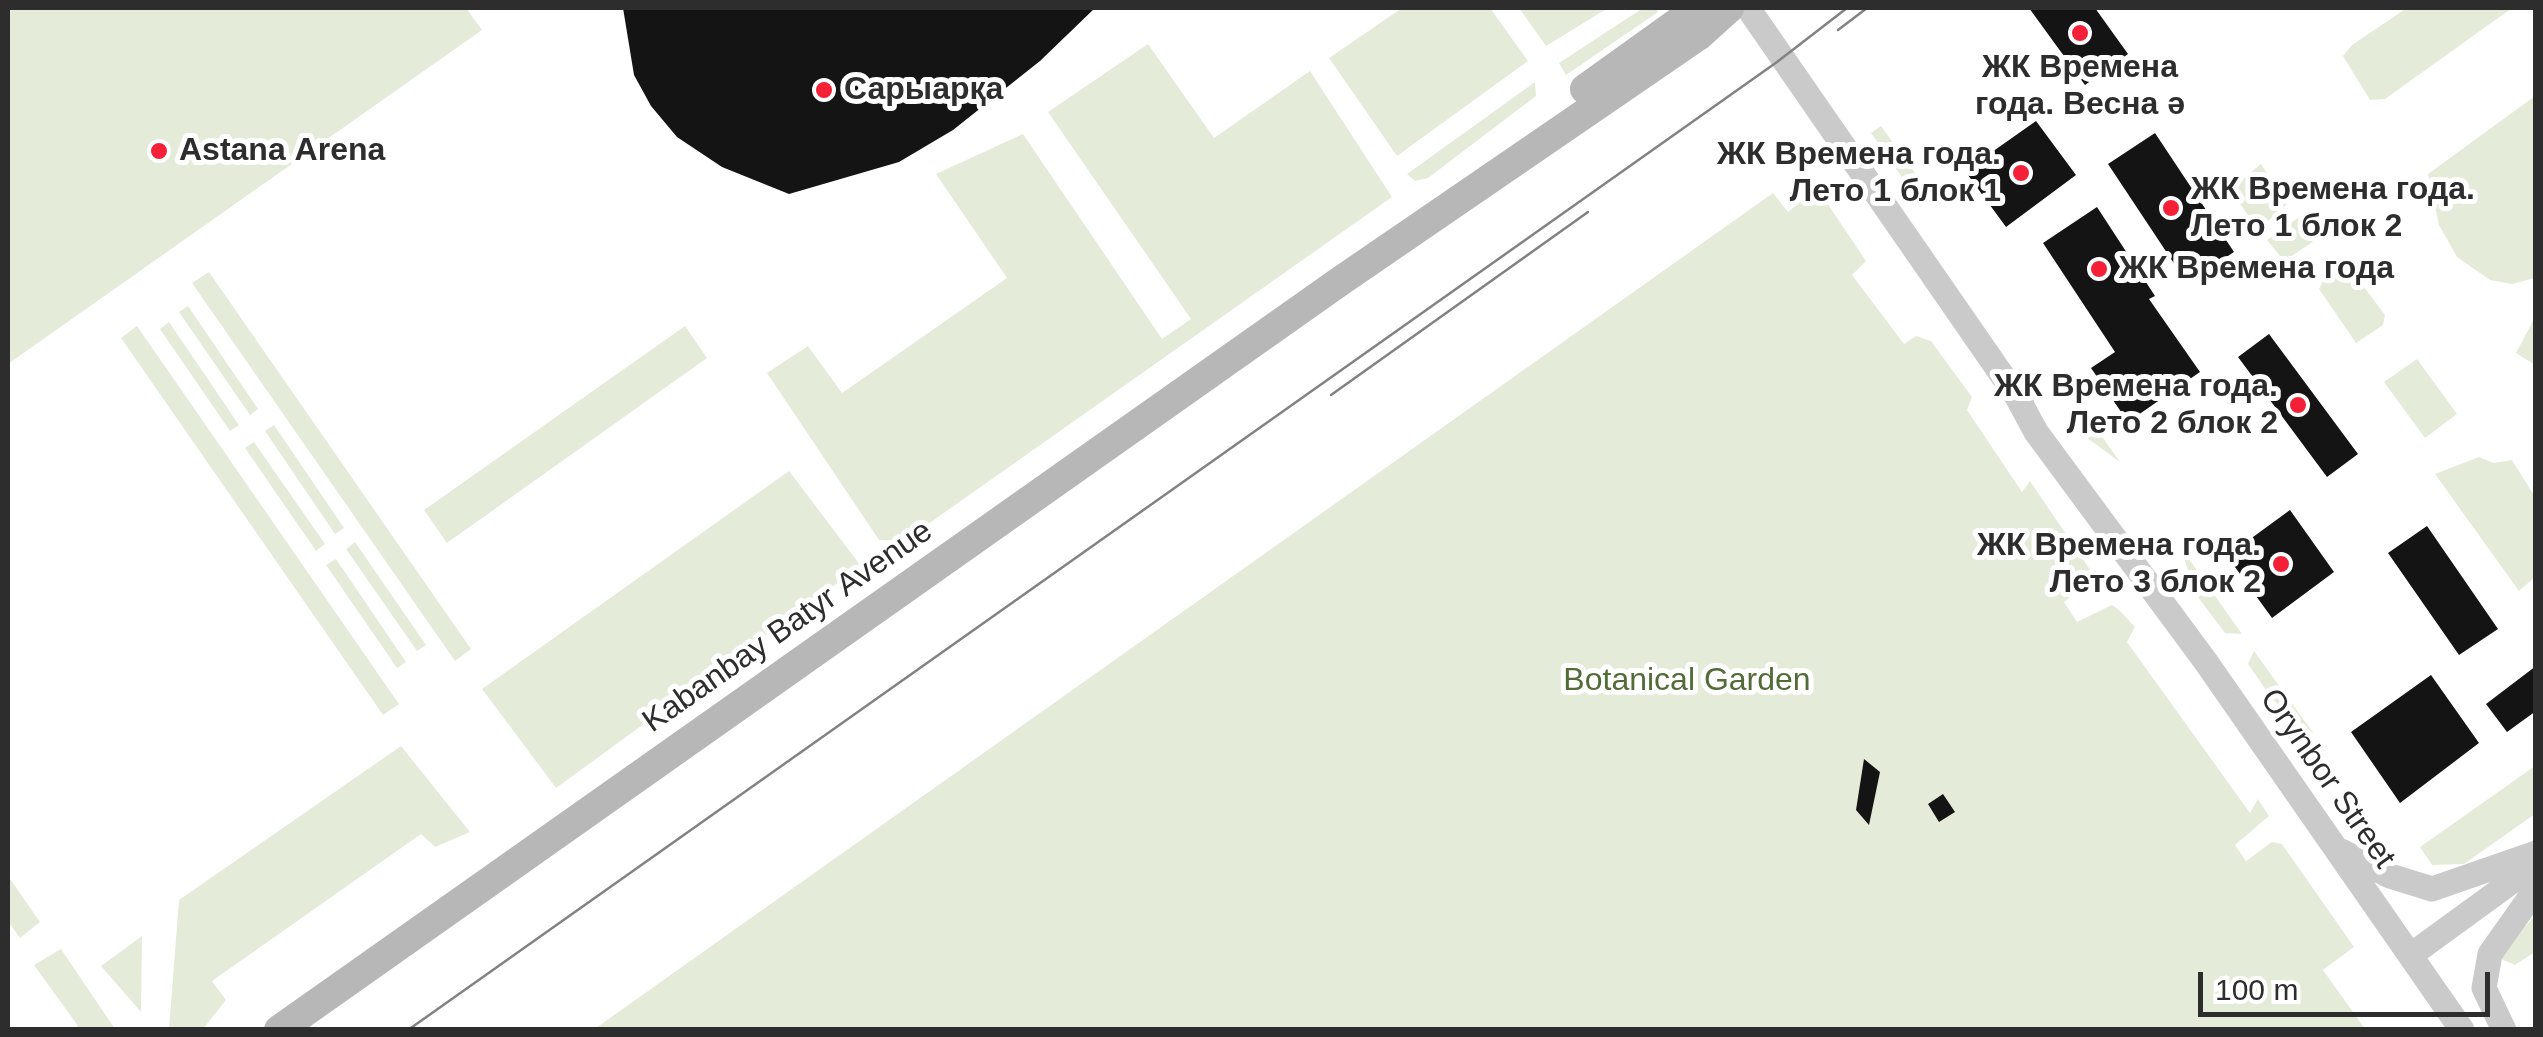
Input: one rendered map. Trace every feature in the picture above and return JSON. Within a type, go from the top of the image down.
[{"type":"main road","name":"Kabanbay Batyr Avenue","points":[[1339,282],[1582,91],[1684,18],[1712,8]]},
{"type":"main road","name":"Kabanbay Batyr Avenue","points":[[279,1030],[1339,282],[1698,36],[1730,8]]},
{"type":"street","name":"Orynbor Street","points":[[1748,8],[2015,393],[2036,432],[2462,1030]]},
{"type":"street","points":[[2336,848],[2390,876],[2432,889],[2536,853]]},
{"type":"street","points":[[2411,955],[2536,864]]},
{"type":"street","points":[[2504,1030],[2484,988],[2490,954],[2536,889]]},
{"type":"green space","name":"Astana Arena","points":[[8,8],[466,8],[482,30],[8,364]]},
{"type":"green space","points":[[1402,8],[1490,8],[1528,61],[1397,156],[1329,58]]},
{"type":"green space","points":[[1519,8],[1608,8],[1546,46]]},
{"type":"green space","points":[[1643,8],[1656,8],[1658,12],[1566,75],[1559,63]]},
{"type":"green space","points":[[2407,8],[2512,8],[2385,99],[2370,100],[2343,56],[2352,45]]},
{"type":"green space","points":[[1148,44],[1214,138],[1310,71],[1392,197],[904,541],[879,540],[767,373],[808,346],[842,393],[1007,278],[936,174],[1023,134],[1162,339],[1191,319],[1048,112]]},
{"type":"green space","points":[[1535,82],[1536,96],[1428,178],[1415,181],[1407,174]]},
{"type":"green space","points":[[2535,96],[2535,278],[2512,284],[2490,280],[2457,257],[2439,225],[2428,174]]},
{"type":"green space","points":[[1881,126],[1920,180],[1906,183],[1871,133]]},
{"type":"green space","points":[[2261,164],[2287,204],[2258,230],[2230,189]]},
{"type":"green space","name":"Botanical Garden","points":[[1817,188],[1866,261],[1852,275],[1904,344],[1916,336],[1931,341],[1972,397],[1967,410],[2022,492],[2030,481],[2095,577],[2064,602],[2077,622],[2112,605],[2119,610],[2135,627],[2127,642],[2250,813],[2258,799],[2269,816],[2235,845],[2246,861],[2272,842],[2282,844],[2354,947],[2323,970],[2365,1029],[593,1030],[1773,193],[1788,212]]},
{"type":"green space","points":[[2298,218],[2313,242],[2284,261],[2267,240]]},
{"type":"green space","points":[[2349,267],[2385,315],[2383,325],[2356,343],[2319,289],[2325,277]]},
{"type":"green space","points":[[209,272],[471,649],[455,661],[192,283]]},
{"type":"green space","points":[[188,306],[258,409],[250,415],[179,312]]},
{"type":"green space","points":[[2535,317],[2535,365],[2516,353]]},
{"type":"green space","points":[[169,322],[239,425],[230,431],[160,329]]},
{"type":"green space","points":[[137,326],[399,704],[383,715],[121,338]]},
{"type":"green space","points":[[685,326],[707,358],[447,543],[424,510]]},
{"type":"green space","points":[[2417,359],[2457,414],[2425,438],[2384,382]]},
{"type":"green space","points":[[2084,411],[2120,462],[2083,435],[2071,417]]},
{"type":"green space","points":[[274,425],[344,528],[335,534],[265,431]]},
{"type":"green space","points":[[254,442],[325,544],[316,551],[245,448]]},
{"type":"green space","points":[[2479,457],[2494,463],[2512,460],[2535,497],[2535,577],[2519,591],[2435,474]]},
{"type":"green space","points":[[789,471],[861,566],[556,788],[482,689]]},
{"type":"green space","points":[[355,542],[426,645],[417,651],[346,549]]},
{"type":"green space","points":[[2181,548],[2242,634],[2225,633],[2195,593]]},
{"type":"green space","points":[[336,559],[406,662],[397,668],[326,565]]},
{"type":"green space","points":[[2254,651],[2314,734],[2273,700],[2248,664]]},
{"type":"green space","points":[[401,746],[470,832],[435,847],[421,834],[212,981],[226,1000],[203,1029],[169,1029],[179,900]]},
{"type":"green space","points":[[2535,766],[2535,814],[2464,864],[2432,865],[2420,847]]},
{"type":"green space","points":[[8,876],[40,922],[20,938],[8,921]]},
{"type":"green space","points":[[2535,915],[2535,952],[2515,965],[2499,958]]},
{"type":"green space","points":[[142,936],[141,1012],[101,966]]},
{"type":"green space","points":[[61,949],[115,1029],[74,1029],[78,1026],[34,965]]},
{"type":"building","name":"Сарыарқа","points":[[623,8],[1095,8],[1040,61],[953,130],[899,162],[789,194],[722,167],[677,137],[651,106],[634,75]]},
{"type":"building","name":"ЖК Времена года. Весна ә","points":[[2029,8],[2095,8],[2128,54],[2085,85]]},
{"type":"building","name":"ЖК Времена года. Лето 1 блок 1","points":[[2036,121],[2076,175],[2006,227],[1965,171]]},
{"type":"building","name":"ЖК Времена года. Лето 1 блок 2","points":[[2155,133],[2234,252],[2187,283],[2108,164]]},
{"type":"building","points":[[2097,207],[2155,296],[2149,299],[2200,372],[2128,422],[2091,368],[2115,352],[2043,243]]},
{"type":"building","name":"ЖК Времена года. Лето 2 блок 2","points":[[2269,334],[2358,454],[2327,477],[2238,357]]},
{"type":"building","name":"ЖК Времена года. Лето 3 блок 2","points":[[2290,510],[2334,572],[2272,618],[2227,556]]},
{"type":"building","points":[[2427,526],[2498,629],[2459,655],[2388,553]]},
{"type":"building","points":[[2536,666],[2536,711],[2507,732],[2486,704]]},
{"type":"building","points":[[2431,675],[2479,743],[2400,803],[2351,732]]},
{"type":"building","points":[[1864,759],[1880,772],[1869,825],[1856,810]]},
{"type":"building","points":[[1943,794],[1955,812],[1939,822],[1928,804]]},
{"type":"tram line","points":[[408,1030],[1777,62],[1847,8]]},
{"type":"tram line","points":[[1838,30],[1867,8]]},
{"type":"tram line","points":[[1331,395],[1588,212]]},
{"type":"place","name":"ЖК Времена года. Весна ә","points":[[2080,33]]},
{"type":"place","name":"Сарыарқа","points":[[824,90]]},
{"type":"place","name":"Astana Arena","points":[[159,151]]},
{"type":"place","name":"ЖК Времена года. Лето 1 блок 1","points":[[2021,173]]},
{"type":"place","name":"ЖК Времена года. Лето 1 блок 2","points":[[2171,208]]},
{"type":"place","name":"ЖК Времена года","points":[[2099,269]]},
{"type":"place","name":"ЖК Времена года. Лето 2 блок 2","points":[[2298,405]]},
{"type":"place","name":"ЖК Времена года. Лето 3 блок 2","points":[[2281,564]]}]
